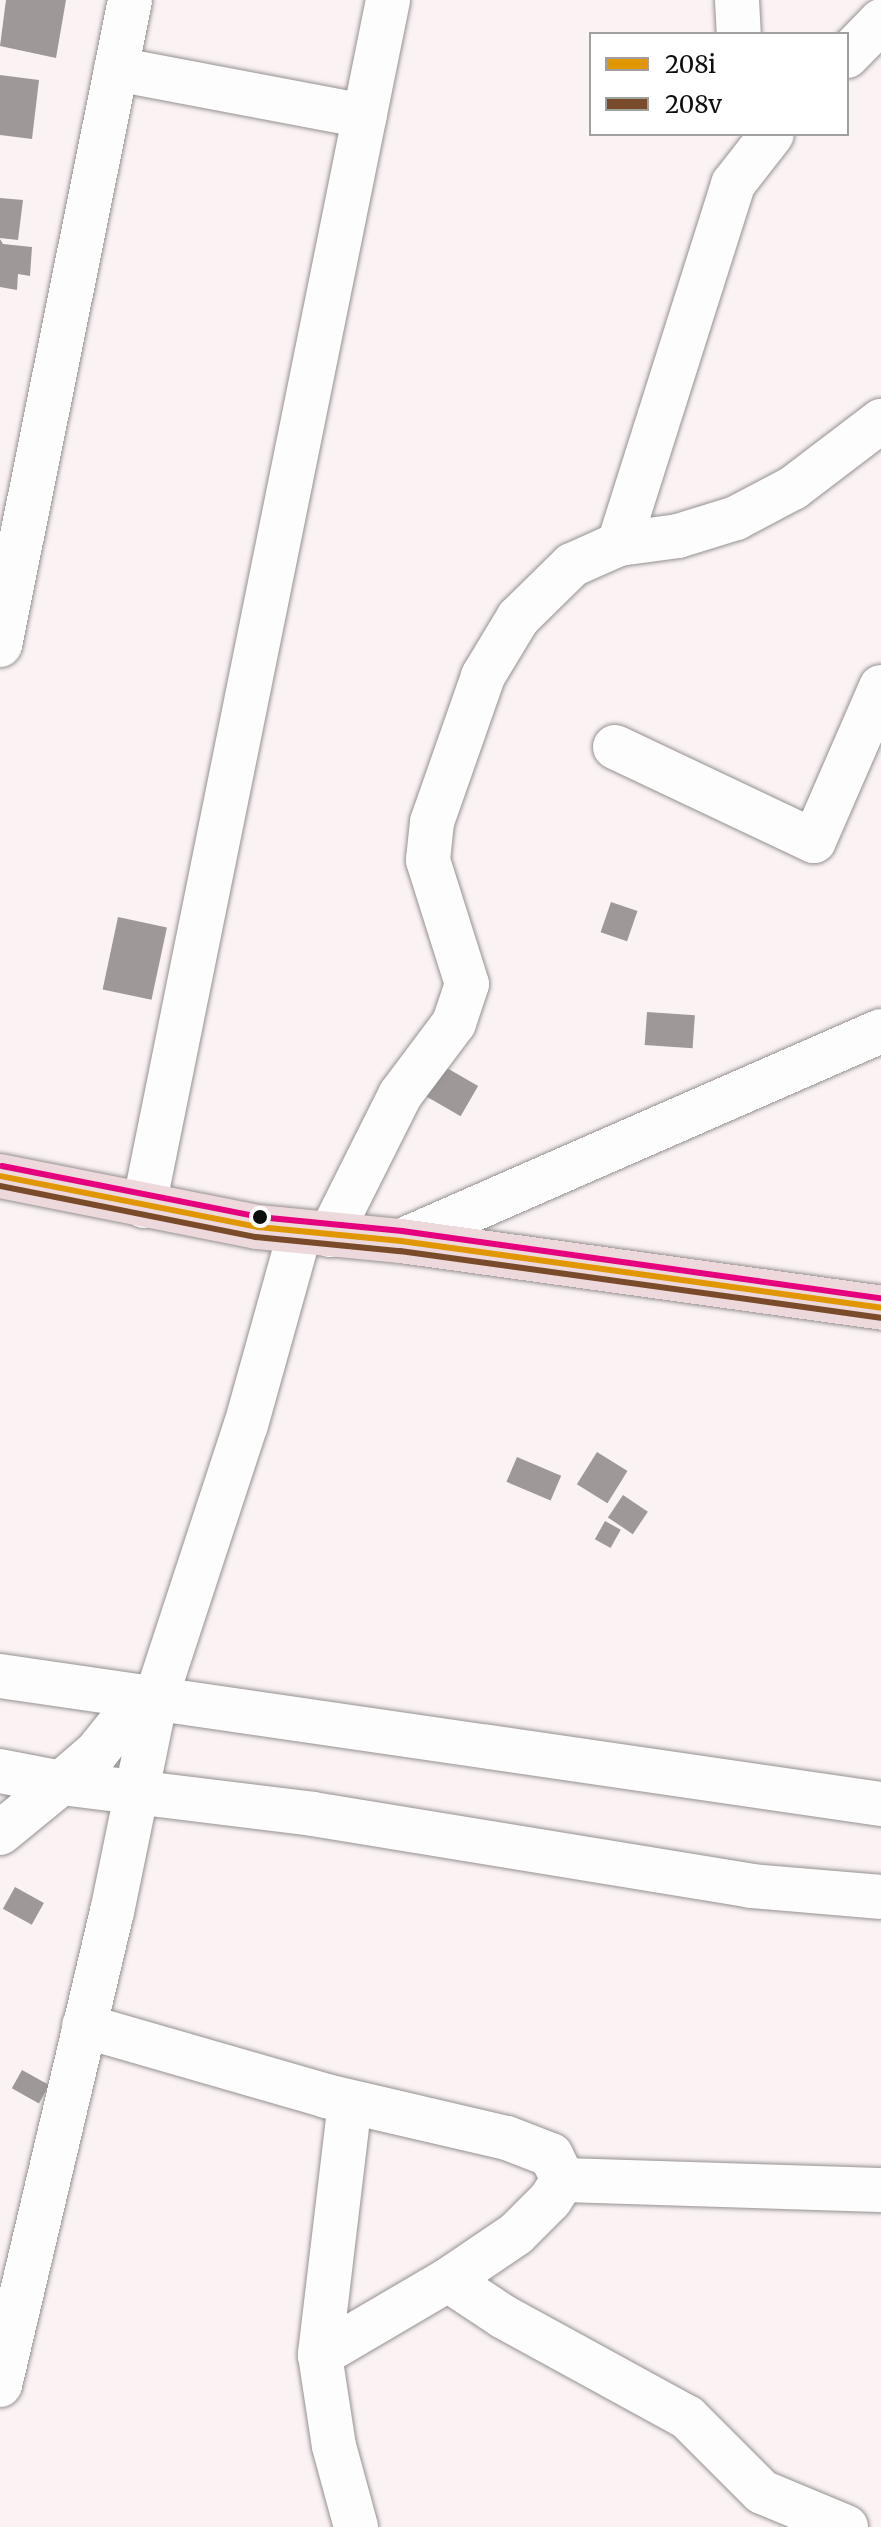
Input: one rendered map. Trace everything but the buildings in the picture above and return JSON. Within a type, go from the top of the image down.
[{"type":"main road","points":[[0,1176],[144,1206],[315,1234],[401,1241],[881,1308]]},
{"type":"street","points":[[0,645],[130,0]]},
{"type":"street","points":[[144,1206],[388,0]]},
{"type":"street","points":[[737,0],[739,32]]},
{"type":"street","points":[[849,54],[881,21]]},
{"type":"street","points":[[116,69],[365,116]]},
{"type":"street","points":[[619,544],[716,233],[733,184],[758,141]]},
{"type":"street","points":[[0,2385],[139,1789],[149,1697],[315,1234],[400,1095],[454,1023],[467,984],[428,860],[436,807],[483,676],[518,618],[572,565],[619,544],[678,536],[736,518],[793,488],[881,421]]},
{"type":"street","points":[[615,747],[814,841],[881,687]]},
{"type":"street","points":[[401,1241],[881,1031]]},
{"type":"street","points":[[0,1676],[881,1804]]},
{"type":"street","points":[[0,1833],[96,1753],[149,1697]]},
{"type":"street","points":[[0,1771],[61,1783],[139,1789],[751,1886],[881,1897]]},
{"type":"street","points":[[84,2026],[350,2102],[533,2147],[551,2155],[563,2180]]},
{"type":"street","points":[[350,2102],[320,2355],[334,2446],[356,2527]]},
{"type":"street","points":[[563,2180],[881,2190]]},
{"type":"street","points":[[320,2355],[448,2280],[516,2234],[563,2180]]},
{"type":"street","points":[[448,2280],[504,2317],[687,2417],[762,2492],[846,2527]]},
{"type":"transit line","points":[[2,1166],[259,1217],[402,1231],[881,1298]]},
{"type":"transit line","name":"208i","points":[[0,1176],[258,1227],[401,1241],[881,1308]]},
{"type":"transit line","name":"208v","points":[[0,1186],[256,1237],[400,1251],[880,1318]]}]
